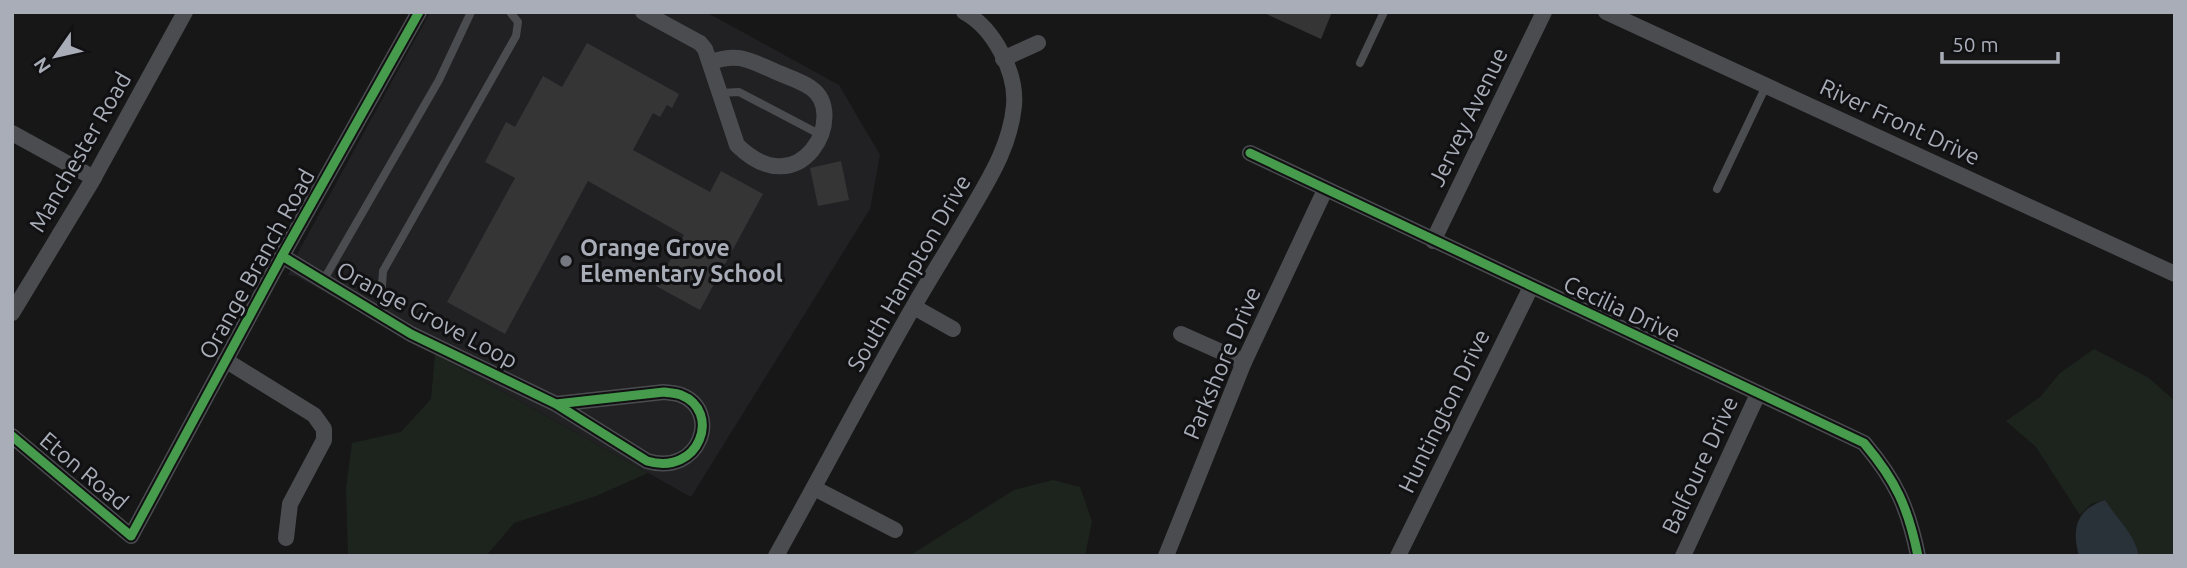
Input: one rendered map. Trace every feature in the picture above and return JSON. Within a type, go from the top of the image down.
[{"type":"street","name":"Manchester Road","points":[[12,313],[94,178],[185,12]]},
{"type":"street","name":"Orange Branch Road","points":[[131,536],[282,256],[419,12]]},
{"type":"street","points":[[643,12],[705,49],[737,145],[745,153],[765,164],[783,167],[800,163],[817,144],[821,135],[824,111],[821,99],[812,88],[740,57],[727,56],[710,62]]},
{"type":"street","name":"South Hampton Drive","points":[[776,556],[914,307],[1003,156],[1014,108],[1014,87],[989,34],[972,16],[964,12]]},
{"type":"street","name":"Jervey Avenue","points":[[1433,241],[1544,12]]},
{"type":"street","name":"River Front Drive","points":[[1606,12],[2175,274]]},
{"type":"street","points":[[1003,59],[1038,43]]},
{"type":"street","points":[[12,133],[94,178]]},
{"type":"street","name":"Cecilia Drive","points":[[1250,153],[1864,443],[1893,480],[1912,523],[1918,556]]},
{"type":"street","name":"Parkshore Drive","points":[[1166,556],[1244,362],[1325,190]]},
{"type":"street","name":"Orange Grove Loop","points":[[282,256],[411,334],[556,404],[647,461],[661,465],[683,460],[693,451],[701,437],[703,426],[699,413],[692,403],[680,394],[664,393],[556,404]]},
{"type":"street","name":"Huntington Drive","points":[[1398,556],[1531,287]]},
{"type":"street","points":[[914,307],[953,329]]},
{"type":"street","points":[[1181,334],[1244,362]]},
{"type":"street","points":[[225,360],[314,415],[324,429],[324,440],[290,504],[286,538]]},
{"type":"street","name":"Balfoure Drive","points":[[1683,556],[1758,394]]},
{"type":"street","name":"Eton Road","points":[[12,436],[131,536]]},
{"type":"street","points":[[814,488],[895,530]]},
{"type":"lane","points":[[323,281],[439,80],[471,12]]},
{"type":"lane","points":[[380,315],[383,271],[516,36],[518,22],[510,12]]},
{"type":"lane","points":[[1360,63],[1384,12]]},
{"type":"lane","points":[[1717,190],[1766,86]]},
{"type":"lane","points":[[720,93],[739,92],[821,135]]},
{"type":"shaded area","name":"Orange Grove Elementary School","points":[[430,12],[706,12],[839,85],[880,155],[870,209],[691,497],[296,276],[288,275]]},
{"type":"shaded area","points":[[2094,349],[2149,378],[2175,401],[2175,556],[2139,556],[2130,534],[2105,500],[2091,504],[2080,515],[2036,447],[2006,421],[2040,397],[2060,373]]},
{"type":"shaded area","points":[[435,354],[648,473],[596,496],[514,523],[486,556],[348,556],[346,488],[352,443],[401,432],[431,399]]},
{"type":"shaded area","points":[[1053,480],[1080,487],[1092,521],[1085,556],[909,556],[1014,490]]},
{"type":"shaded area","points":[[2105,500],[2130,534],[2139,556],[2079,556],[2076,537],[2078,521],[2088,509]]},
{"type":"building","points":[[1262,12],[1332,12],[1321,39]]},
{"type":"building","points":[[587,43],[679,94],[672,108],[667,105],[660,117],[653,113],[633,150],[710,192],[721,171],[763,194],[700,310],[656,286],[684,235],[588,181],[505,334],[447,302],[515,178],[485,162],[506,122],[515,127],[543,76],[562,87]]},
{"type":"building","points":[[841,161],[849,200],[818,206],[810,168]]},
{"type":"cycle path","points":[[12,436],[131,536],[282,256],[419,12]]},
{"type":"cycle path","points":[[1250,153],[1864,443],[1885,470],[1899,495],[1910,523],[1918,556]]},
{"type":"cycle path","points":[[282,256],[411,334],[556,404],[647,461],[665,463],[680,460],[692,451],[699,440],[702,427],[700,414],[693,403],[675,393],[556,404]]},
{"type":"place","name":"Orange Grove Elementary School","points":[[566,261]]}]
